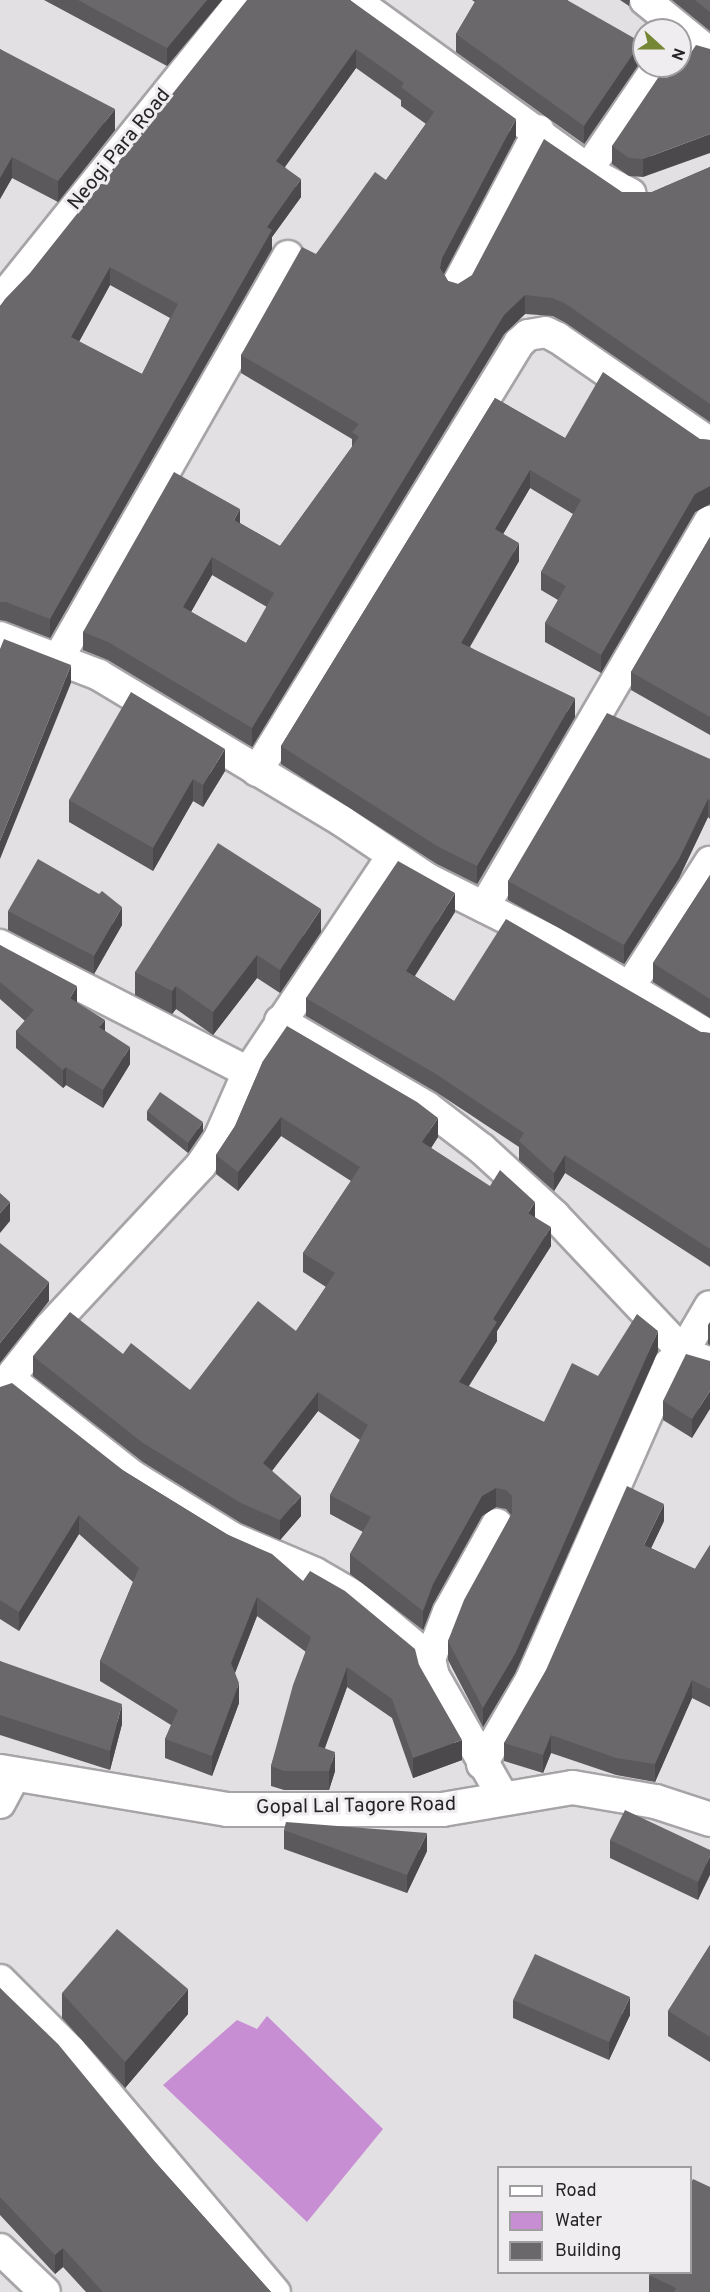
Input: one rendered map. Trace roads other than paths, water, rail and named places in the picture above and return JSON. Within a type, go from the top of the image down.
[{"type":"street","name":"Neogi Para Road","points":[[0,301],[242,0]]},
{"type":"street","points":[[354,0],[539,130],[623,193],[646,195],[655,191]]},
{"type":"street","points":[[645,0],[665,18]]},
{"type":"street","points":[[692,41],[710,53]]},
{"type":"street","points":[[589,168],[650,78]]},
{"type":"street","points":[[457,285],[539,130]]},
{"type":"street","points":[[58,659],[288,256]]},
{"type":"street","points":[[257,771],[519,343],[528,335],[546,332],[558,338],[710,443]]},
{"type":"street","points":[[484,907],[710,521]]},
{"type":"street","points":[[0,637],[99,675],[428,879],[554,942],[710,1036]]},
{"type":"street","points":[[392,856],[248,1072],[219,1138],[201,1165],[49,1328],[5,1385],[133,1476],[233,1538],[315,1574],[355,1596],[430,1659]]},
{"type":"street","points":[[629,988],[710,862]]},
{"type":"street","points":[[0,945],[248,1072]]},
{"type":"street","points":[[280,1022],[427,1107],[482,1149],[554,1215],[683,1352],[710,1363]]},
{"type":"street","points":[[483,1764],[530,1681],[669,1364],[683,1352],[710,1306]]},
{"type":"street","points":[[497,1524],[448,1612],[430,1659],[434,1676],[503,1797]]},
{"type":"street","points":[[0,1803],[8,1773]]},
{"type":"street","name":"Gopal Lal Tagore Road","points":[[8,1773],[227,1809],[442,1809],[572,1787],[654,1801],[710,1819]]},
{"type":"street","points":[[0,1980],[71,2051],[275,2292]]},
{"type":"street","points":[[0,2249],[45,2292]]},
{"type":"water","points":[[267,2016],[383,2129],[307,2222],[163,2085],[237,2020],[257,2029]]}]
